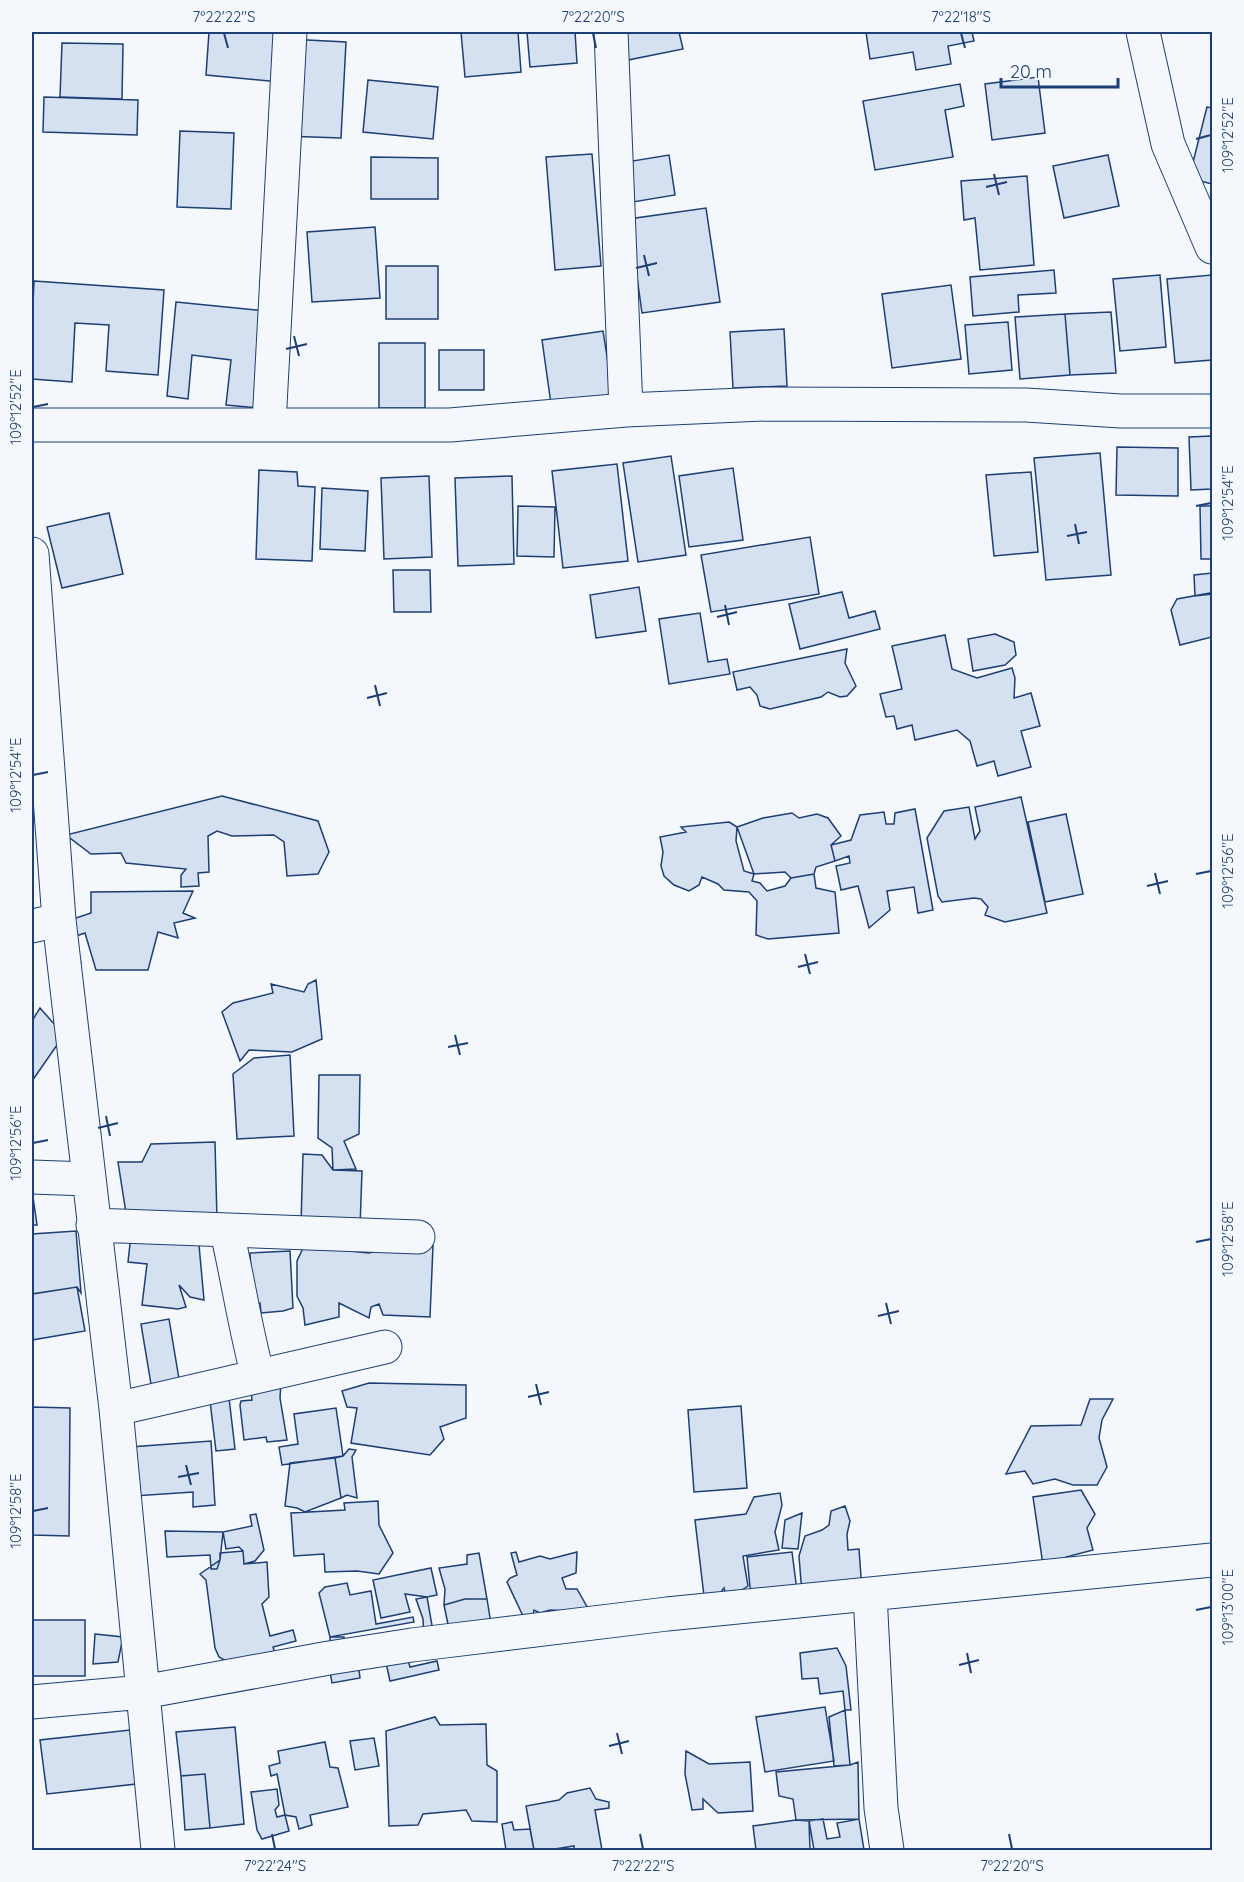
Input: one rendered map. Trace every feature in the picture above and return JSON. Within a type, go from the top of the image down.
[{"type":"street","points":[[269,424],[290,32]]},
{"type":"street","points":[[611,32],[626,410]]},
{"type":"street","points":[[1143,32],[1168,144],[1212,247]]},
{"type":"street","points":[[32,425],[450,424],[626,410],[766,404],[1026,405],[1121,411],[1212,411]]},
{"type":"street","points":[[32,554],[45,923],[88,1179],[116,1409],[158,1851]]},
{"type":"street","points":[[32,1177],[88,1179]]},
{"type":"street","points":[[93,1226],[418,1237]]},
{"type":"street","points":[[229,1231],[245,1328],[258,1376]]},
{"type":"street","points":[[116,1409],[385,1347]]},
{"type":"street","points":[[32,1702],[142,1692],[412,1645],[667,1614],[1212,1560]]},
{"type":"street","points":[[870,1594],[881,1809],[886,1851]]},
{"type":"building","points":[[209,32],[284,32],[279,82],[206,75]]},
{"type":"building","points":[[461,32],[518,32],[521,72],[465,77]]},
{"type":"building","points":[[527,32],[575,32],[577,63],[530,67]]},
{"type":"building","points":[[622,32],[679,32],[683,49],[628,60]]},
{"type":"building","points":[[866,32],[972,32],[974,41],[948,46],[951,64],[916,70],[913,52],[870,59]]},
{"type":"building","points":[[288,39],[346,42],[341,138],[284,136]]},
{"type":"building","points":[[62,43],[123,44],[122,99],[60,97]]},
{"type":"building","points":[[1038,77],[1045,133],[992,140],[985,84]]},
{"type":"building","points":[[368,80],[438,87],[433,139],[363,132]]},
{"type":"building","points":[[960,84],[964,106],[945,110],[953,157],[875,170],[863,101]]},
{"type":"building","points":[[44,97],[138,100],[137,135],[43,132]]},
{"type":"building","points":[[1207,107],[1212,108],[1212,184],[1189,178]]},
{"type":"building","points":[[180,131],[234,133],[231,209],[177,207]]},
{"type":"building","points":[[592,154],[601,266],[555,270],[546,157]]},
{"type":"building","points":[[669,155],[675,195],[627,203],[620,163]]},
{"type":"building","points":[[1108,155],[1119,206],[1064,218],[1053,166]]},
{"type":"building","points":[[371,157],[438,158],[438,199],[371,199]]},
{"type":"building","points":[[1027,176],[1034,265],[980,270],[975,218],[964,220],[961,181]]},
{"type":"building","points":[[706,208],[720,302],[642,313],[629,219]]},
{"type":"building","points":[[375,227],[380,298],[312,302],[307,232]]},
{"type":"building","points":[[386,266],[438,266],[438,319],[386,319]]},
{"type":"building","points":[[1054,270],[1056,293],[1018,295],[1019,312],[973,316],[970,277]]},
{"type":"building","points":[[1160,275],[1166,347],[1120,351],[1113,279]]},
{"type":"building","points":[[1212,275],[1212,360],[1175,363],[1167,279]]},
{"type":"building","points":[[34,281],[164,290],[158,375],[106,371],[109,325],[75,323],[72,382],[32,379]]},
{"type":"building","points":[[951,285],[961,359],[892,368],[882,294]]},
{"type":"building","points":[[176,302],[277,312],[268,409],[226,405],[231,360],[192,355],[188,399],[167,396]]},
{"type":"building","points":[[1111,312],[1116,373],[1070,375],[1065,314]]},
{"type":"building","points":[[1065,314],[1070,375],[1020,379],[1015,317]]},
{"type":"building","points":[[1008,322],[1012,370],[969,374],[965,325]]},
{"type":"building","points":[[784,329],[787,386],[733,388],[730,332]]},
{"type":"building","points":[[603,331],[613,395],[551,404],[542,340]]},
{"type":"building","points":[[379,343],[425,343],[425,408],[379,408]]},
{"type":"building","points":[[439,350],[484,350],[484,390],[439,390]]},
{"type":"building","points":[[1212,436],[1212,489],[1191,490],[1189,437]]},
{"type":"building","points":[[1117,447],[1178,448],[1178,496],[1116,495]]},
{"type":"building","points":[[1100,453],[1111,575],[1046,580],[1034,458]]},
{"type":"building","points":[[671,456],[686,555],[638,562],[623,463]]},
{"type":"building","points":[[617,464],[628,561],[563,568],[552,471]]},
{"type":"building","points":[[733,468],[743,540],[689,547],[679,476]]},
{"type":"building","points":[[259,470],[297,472],[298,486],[315,487],[312,561],[256,559]]},
{"type":"building","points":[[1031,472],[1038,552],[994,556],[986,475]]},
{"type":"building","points":[[429,476],[432,557],[384,559],[381,478]]},
{"type":"building","points":[[512,476],[514,564],[458,566],[455,478]]},
{"type":"building","points":[[322,488],[368,491],[365,551],[320,549]]},
{"type":"building","points":[[518,506],[555,507],[554,557],[517,556]]},
{"type":"building","points":[[1200,506],[1212,506],[1212,559],[1201,559]]},
{"type":"building","points":[[109,513],[123,574],[62,588],[47,527]]},
{"type":"building","points":[[810,537],[819,594],[711,612],[701,555]]},
{"type":"building","points":[[393,570],[430,570],[431,612],[394,612]]},
{"type":"building","points":[[1212,573],[1212,594],[1195,596],[1194,575]]},
{"type":"building","points":[[639,587],[646,631],[596,638],[590,595]]},
{"type":"building","points":[[842,592],[849,618],[875,611],[880,629],[800,649],[789,604]]},
{"type":"building","points":[[1212,593],[1212,637],[1180,645],[1171,610],[1177,599]]},
{"type":"building","points":[[700,613],[708,662],[727,659],[730,674],[669,684],[659,619]]},
{"type":"building","points":[[995,634],[1014,642],[1016,655],[1005,665],[973,671],[968,639]]},
{"type":"building","points":[[945,635],[952,669],[977,678],[1012,668],[1015,678],[1014,698],[1031,693],[1040,726],[1021,731],[1031,767],[998,776],[994,761],[977,766],[970,741],[957,730],[915,740],[912,725],[897,729],[894,716],[886,717],[880,694],[902,689],[892,646]]},
{"type":"building","points":[[847,649],[845,663],[856,686],[847,696],[840,697],[828,692],[821,697],[770,709],[760,706],[757,695],[750,687],[737,690],[733,672]]},
{"type":"building","points":[[222,796],[318,821],[329,852],[318,874],[287,876],[284,842],[274,835],[232,836],[217,831],[208,836],[209,872],[198,873],[199,886],[181,887],[181,875],[186,869],[126,863],[121,853],[91,854],[66,835]]},
{"type":"building","points":[[1021,797],[1047,913],[1005,922],[985,915],[988,907],[981,899],[942,902],[938,896],[927,838],[944,811],[969,807],[975,839],[980,831],[975,807]]},
{"type":"building","points":[[915,809],[933,910],[918,913],[914,887],[887,891],[890,910],[869,928],[858,886],[841,890],[836,866],[850,863],[849,856],[835,861],[831,845],[851,840],[860,815],[884,812],[886,824],[894,824],[895,813]]},
{"type":"building","points":[[792,813],[799,818],[817,814],[828,818],[841,836],[831,845],[835,861],[816,867],[814,874],[791,878],[785,872],[754,874],[737,827],[763,818]]},
{"type":"building","points":[[1066,814],[1083,894],[1045,902],[1028,822]]},
{"type":"building","points":[[729,822],[737,827],[736,841],[744,871],[754,874],[752,881],[760,883],[767,891],[785,886],[791,878],[814,874],[816,888],[835,892],[839,933],[768,939],[756,935],[757,901],[749,892],[724,890],[718,884],[702,877],[699,885],[689,891],[674,885],[664,876],[661,866],[663,852],[660,837],[686,832],[681,827]]},
{"type":"building","points":[[193,891],[183,913],[195,918],[174,923],[178,938],[158,932],[148,970],[96,970],[85,933],[73,937],[81,963],[76,965],[67,921],[91,913],[91,892]]},
{"type":"building","points":[[316,980],[322,1039],[292,1052],[249,1050],[240,1061],[222,1012],[233,1003],[273,993],[271,984],[304,992],[308,984]]},
{"type":"building","points":[[40,1008],[64,1035],[32,1081],[32,1021]]},
{"type":"building","points":[[290,1055],[294,1136],[237,1139],[233,1074],[254,1058]]},
{"type":"building","points":[[319,1075],[360,1075],[359,1134],[344,1141],[356,1169],[333,1170],[332,1148],[318,1138]]},
{"type":"building","points":[[215,1142],[217,1220],[126,1213],[118,1162],[142,1162],[151,1144]]},
{"type":"building","points":[[303,1154],[322,1155],[333,1170],[362,1171],[360,1227],[301,1224]]},
{"type":"building","points":[[32,1190],[37,1225],[32,1225]]},
{"type":"building","points":[[76,1231],[81,1293],[77,1287],[32,1294],[32,1234]]},
{"type":"building","points":[[198,1234],[204,1300],[190,1297],[179,1285],[186,1307],[178,1309],[142,1305],[147,1264],[128,1262],[131,1235]]},
{"type":"building","points":[[410,1243],[433,1246],[430,1317],[383,1315],[379,1304],[371,1307],[369,1318],[339,1303],[339,1317],[305,1325],[303,1308],[297,1296],[297,1261],[304,1246],[369,1253]]},
{"type":"building","points":[[290,1251],[293,1308],[261,1313],[260,1303],[253,1303],[250,1253]]},
{"type":"building","points":[[77,1287],[85,1331],[32,1340],[32,1294]]},
{"type":"building","points":[[169,1319],[179,1379],[151,1384],[141,1324]]},
{"type":"building","points":[[281,1383],[280,1398],[287,1440],[267,1442],[266,1437],[244,1440],[241,1401],[252,1400],[251,1390]]},
{"type":"building","points":[[369,1383],[466,1385],[466,1418],[440,1427],[444,1439],[430,1455],[351,1443],[357,1408],[347,1407],[342,1391]]},
{"type":"building","points":[[229,1398],[235,1449],[216,1451],[210,1401]]},
{"type":"building","points":[[1090,1399],[1113,1399],[1102,1420],[1099,1438],[1107,1467],[1097,1485],[1073,1485],[1055,1479],[1033,1484],[1025,1471],[1006,1474],[1031,1426],[1081,1425]]},
{"type":"building","points":[[741,1406],[747,1488],[694,1492],[688,1410]]},
{"type":"building","points":[[32,1407],[70,1408],[69,1536],[32,1535]]},
{"type":"building","points":[[336,1408],[343,1456],[282,1465],[279,1447],[298,1444],[294,1414]]},
{"type":"building","points":[[211,1441],[215,1505],[193,1507],[193,1492],[134,1496],[130,1447]]},
{"type":"building","points":[[349,1449],[356,1450],[352,1457],[357,1498],[347,1495],[341,1498],[335,1458],[343,1456]]},
{"type":"building","points":[[335,1458],[341,1498],[305,1512],[285,1506],[290,1463]]},
{"type":"building","points":[[1081,1490],[1095,1514],[1087,1528],[1093,1550],[1066,1557],[1065,1567],[1043,1565],[1033,1497]]},
{"type":"building","points":[[780,1493],[782,1505],[775,1532],[779,1550],[743,1556],[748,1586],[742,1590],[739,1598],[728,1601],[724,1588],[719,1595],[704,1596],[695,1520],[746,1514],[754,1497]]},
{"type":"building","points":[[378,1501],[379,1525],[393,1553],[379,1574],[357,1571],[325,1572],[324,1554],[294,1556],[291,1513],[345,1510],[344,1503]]},
{"type":"building","points":[[845,1506],[850,1521],[847,1534],[848,1550],[859,1549],[862,1591],[802,1594],[799,1556],[805,1536],[829,1525],[831,1511]]},
{"type":"building","points":[[802,1513],[798,1549],[782,1548],[785,1520]]},
{"type":"building","points":[[256,1514],[264,1550],[255,1561],[244,1564],[243,1551],[239,1547],[226,1549],[223,1532],[252,1526],[250,1515]]},
{"type":"building","points":[[165,1531],[223,1532],[217,1569],[211,1569],[210,1555],[167,1557]]},
{"type":"building","points":[[243,1551],[244,1564],[267,1562],[269,1597],[262,1604],[270,1636],[293,1630],[296,1641],[273,1647],[276,1657],[226,1661],[219,1657],[215,1648],[206,1580],[200,1574],[220,1560],[220,1553]]},
{"type":"building","points":[[516,1552],[519,1562],[540,1556],[550,1559],[577,1552],[576,1573],[562,1578],[566,1589],[577,1589],[590,1612],[550,1610],[540,1613],[534,1610],[533,1615],[523,1616],[507,1582],[517,1575],[511,1553]]},
{"type":"building","points":[[792,1552],[797,1591],[751,1596],[747,1557]]},
{"type":"building","points":[[479,1553],[487,1599],[465,1599],[444,1605],[445,1589],[439,1568],[467,1564],[467,1555]]},
{"type":"building","points":[[431,1568],[437,1595],[427,1597],[405,1594],[410,1612],[381,1618],[373,1580]]},
{"type":"building","points":[[347,1583],[350,1595],[371,1591],[376,1624],[413,1617],[414,1622],[330,1637],[319,1593],[325,1587]]},
{"type":"building","points":[[427,1597],[434,1637],[424,1638],[423,1619],[416,1599]]},
{"type":"building","points":[[465,1599],[487,1599],[491,1624],[450,1634],[444,1605]]},
{"type":"building","points":[[32,1620],[85,1620],[85,1676],[32,1676]]},
{"type":"building","points":[[95,1634],[123,1637],[118,1662],[93,1664]]},
{"type":"building","points":[[330,1637],[344,1637],[346,1651],[330,1654]]},
{"type":"building","points":[[837,1648],[846,1666],[851,1710],[845,1710],[843,1691],[820,1694],[818,1678],[802,1679],[800,1653]]},
{"type":"building","points":[[406,1653],[410,1667],[437,1661],[439,1670],[390,1681],[385,1658]]},
{"type":"building","points":[[358,1662],[360,1678],[332,1683],[329,1666]]},
{"type":"building","points":[[825,1707],[834,1761],[765,1772],[756,1717]]},
{"type":"building","points":[[845,1710],[850,1765],[834,1766],[829,1717]]},
{"type":"building","points":[[435,1717],[440,1725],[486,1724],[487,1765],[497,1771],[497,1822],[472,1821],[466,1810],[423,1814],[418,1825],[389,1826],[386,1731]]},
{"type":"building","points":[[235,1727],[244,1824],[210,1828],[205,1774],[181,1776],[176,1732]]},
{"type":"building","points":[[130,1730],[136,1784],[47,1794],[40,1740]]},
{"type":"building","points":[[374,1738],[379,1766],[355,1770],[350,1741]]},
{"type":"building","points":[[325,1742],[330,1767],[338,1768],[348,1807],[310,1815],[312,1825],[299,1829],[296,1817],[285,1815],[277,1774],[271,1776],[269,1766],[280,1763],[278,1751]]},
{"type":"building","points":[[686,1751],[709,1764],[750,1762],[753,1811],[718,1813],[703,1799],[703,1809],[692,1810],[685,1774]]},
{"type":"building","points":[[858,1762],[859,1819],[796,1820],[793,1799],[779,1796],[776,1772],[850,1765]]},
{"type":"building","points":[[205,1774],[210,1828],[185,1830],[181,1776]]},
{"type":"building","points":[[590,1788],[596,1799],[609,1802],[609,1808],[595,1810],[602,1850],[574,1850],[574,1846],[534,1850],[526,1806],[559,1800],[567,1793]]},
{"type":"building","points":[[277,1789],[279,1805],[275,1810],[277,1817],[285,1815],[289,1831],[262,1839],[257,1830],[251,1792]]},
{"type":"building","points":[[823,1819],[827,1839],[840,1837],[837,1823],[859,1819],[864,1850],[814,1850],[809,1821]]},
{"type":"building","points":[[796,1820],[809,1821],[810,1850],[756,1850],[753,1826]]},
{"type":"building","points":[[512,1822],[514,1830],[530,1829],[534,1850],[506,1850],[502,1824]]}]
